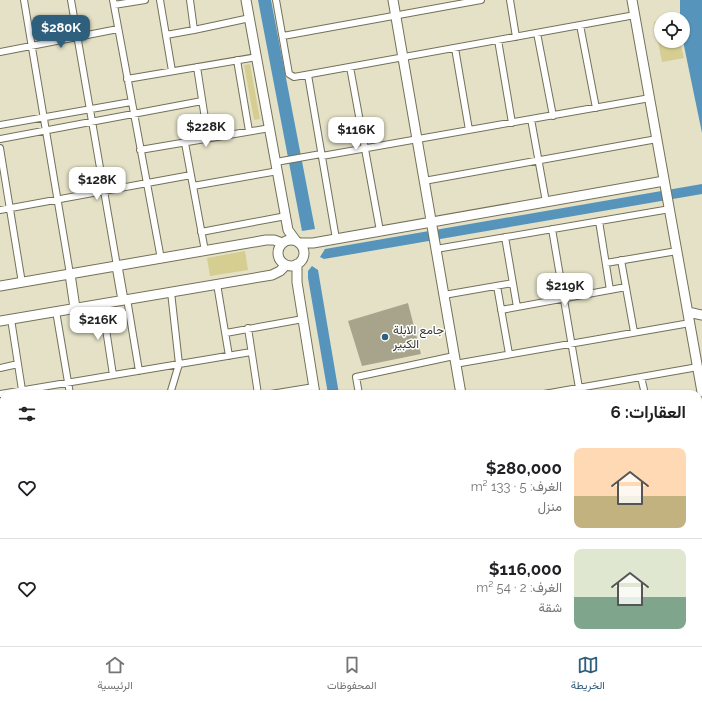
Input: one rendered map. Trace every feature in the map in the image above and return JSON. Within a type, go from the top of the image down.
[{"type":"street","points":[[24,0],[75,308]]},
{"type":"street","points":[[70,0],[117,266],[139,371]]},
{"type":"street","points":[[145,0],[113,3],[160,259]]},
{"type":"street","points":[[160,0],[172,71]]},
{"type":"street","points":[[190,0],[194,30]]},
{"type":"street","points":[[246,0],[288,230],[277,254],[280,261],[291,265]]},
{"type":"street","points":[[276,0],[288,74],[294,77],[635,15]]},
{"type":"street","points":[[393,0],[460,390]]},
{"type":"street","points":[[282,36],[481,0]]},
{"type":"street","points":[[510,0],[516,37]]},
{"type":"street","points":[[632,0],[688,312],[698,349],[698,367],[702,390]]},
{"type":"street","points":[[166,35],[250,18]]},
{"type":"street","points":[[580,25],[596,108]]},
{"type":"street","points":[[0,52],[118,29]]},
{"type":"street","points":[[537,33],[553,116]]},
{"type":"street","points":[[498,40],[512,123]]},
{"type":"street","points":[[455,48],[469,130]]},
{"type":"street","points":[[127,80],[257,56]]},
{"type":"street","points":[[237,60],[249,131]]},
{"type":"street","points":[[197,67],[208,138]]},
{"type":"street","points":[[350,67],[380,231]]},
{"type":"street","points":[[308,75],[336,239]]},
{"type":"street","points":[[193,186],[322,155],[417,140],[650,98]]},
{"type":"street","points":[[0,139],[202,101]]},
{"type":"street","points":[[0,125],[131,102]]},
{"type":"street","points":[[532,119],[546,202]]},
{"type":"street","points":[[140,150],[270,128]]},
{"type":"street","points":[[424,180],[657,139]]},
{"type":"street","points":[[185,143],[205,251]]},
{"type":"street","points":[[0,148],[22,283]]},
{"type":"street","points":[[0,210],[191,175]]},
{"type":"street","points":[[0,286],[266,240],[283,242],[288,240],[313,243],[664,181]]},
{"type":"street","points":[[436,249],[670,209]]},
{"type":"street","points":[[201,232],[286,216]]},
{"type":"street","points":[[599,221],[610,290]]},
{"type":"street","points":[[552,229],[580,390]]},
{"type":"street","points":[[288,230],[302,246],[304,255]]},
{"type":"street","points":[[505,237],[518,307]]},
{"type":"street","points":[[0,321],[272,275],[302,260],[313,243]]},
{"type":"street","points":[[606,263],[677,251]]},
{"type":"street","points":[[621,260],[634,332]]},
{"type":"street","points":[[291,265],[297,282],[315,390]]},
{"type":"street","points":[[444,295],[513,283]]},
{"type":"street","points":[[217,284],[230,356]]},
{"type":"street","points":[[497,286],[509,354]]},
{"type":"street","points":[[501,310],[626,287]]},
{"type":"street","points":[[171,292],[179,364],[171,390]]},
{"type":"street","points":[[102,303],[113,375]]},
{"type":"street","points":[[56,311],[69,390]]},
{"type":"street","points":[[688,312],[702,315]]},
{"type":"street","points":[[226,333],[303,318]]},
{"type":"street","points":[[11,319],[22,390],[251,352]]},
{"type":"street","points":[[358,390],[356,377],[455,360],[509,354],[690,322]]},
{"type":"street","points":[[248,328],[257,390]]},
{"type":"street","points":[[0,368],[18,364]]},
{"type":"street","points":[[584,390],[641,377],[698,367]]},
{"type":"street","points":[[641,377],[644,390]]},
{"type":"shaded area","points":[[659,48],[682,48],[684,58],[662,62]]},
{"type":"shaded area","points":[[250,64],[260,119],[254,120],[244,65]]},
{"type":"shaded area","points":[[245,251],[248,270],[210,276],[207,258]]},
{"type":"water","points":[[258,0],[271,0],[315,229],[302,231]]},
{"type":"water","points":[[680,0],[702,0],[702,133],[684,48],[690,48],[690,12],[680,12]]},
{"type":"water","points":[[702,184],[702,194],[324,259],[320,257],[325,249]]},
{"type":"water","points":[[312,266],[318,270],[338,390],[327,390],[308,271]]},
{"type":"building","name":"جامع الابلة الكبير","points":[[408,303],[421,354],[362,366],[348,321]]},
{"type":"place","name":"جامع الابلة الكبير","points":[[385,337]]}]
